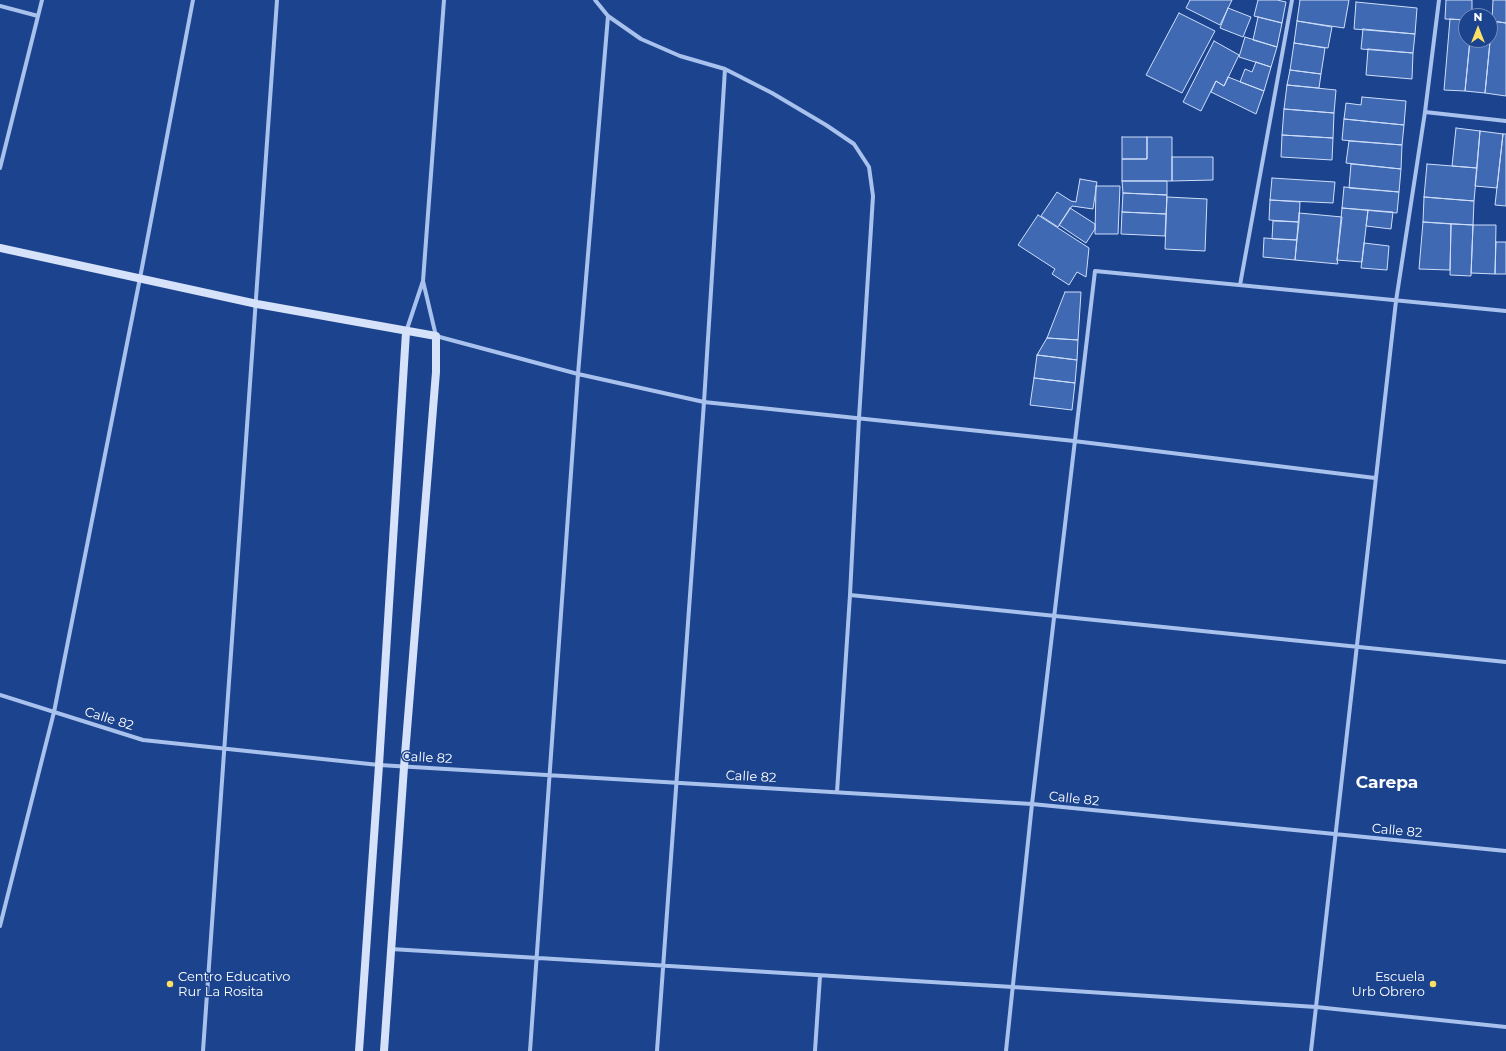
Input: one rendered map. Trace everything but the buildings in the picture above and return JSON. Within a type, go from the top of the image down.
[{"type":"street","points":[[0,168],[42,0]]},
{"type":"street","points":[[0,926],[54,712],[140,278],[193,0]]},
{"type":"street","points":[[203,1051],[257,304],[277,0]]},
{"type":"street","points":[[359,1051],[379,765],[406,332],[423,281],[444,0]]},
{"type":"street","points":[[595,0],[608,16],[641,39],[680,56],[725,70],[772,93],[826,125],[854,144],[869,167],[873,196],[837,792]]},
{"type":"street","points":[[1240,285],[1292,0]]},
{"type":"street","points":[[1312,1051],[1356,646],[1396,301],[1425,112],[1439,0]]},
{"type":"street","points":[[0,6],[38,16]]},
{"type":"street","points":[[530,1051],[578,374],[608,16]]},
{"type":"street","points":[[657,1051],[704,402],[725,70]]},
{"type":"street","points":[[1425,112],[1506,121]]},
{"type":"street","points":[[0,143],[6,144]]},
{"type":"street","points":[[0,248],[257,304],[406,332],[436,336],[578,374],[704,402],[1074,441],[1375,478]]},
{"type":"street","points":[[1006,1051],[1032,804],[1095,271],[1506,311]]},
{"type":"street","points":[[384,1051],[404,767],[436,372],[436,336],[423,281]]},
{"type":"street","points":[[850,595],[1506,662]]},
{"type":"street","name":"Calle 82","points":[[0,695],[144,740],[379,765],[1032,804],[1506,851]]},
{"type":"street","points":[[391,949],[1013,987],[1316,1008],[1506,1026]]},
{"type":"street","points":[[815,1051],[820,976]]},
{"type":"place","name":"Centro Educativo Rur La Rosita","points":[[170,984]]},
{"type":"place","name":"Escuela Urb Obrero","points":[[1433,984]]},
{"type":"district","name":"Carepa","points":[[1387,783]]}]
